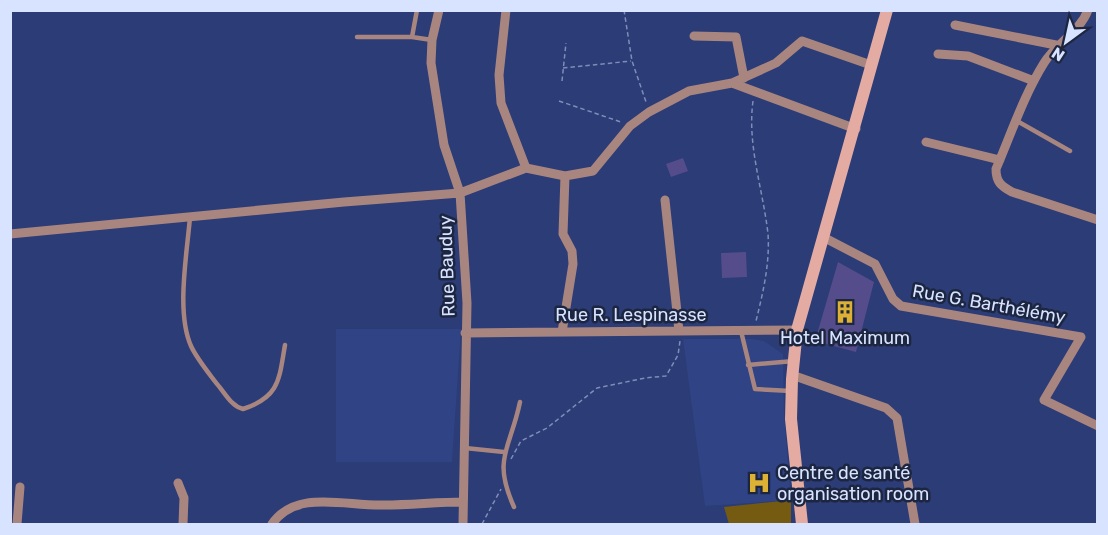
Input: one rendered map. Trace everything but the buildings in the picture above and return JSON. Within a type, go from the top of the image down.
[{"type":"main road","points":[[802,525],[791,419],[792,375],[797,330],[825,238],[887,10]]},
{"type":"street","name":"Rue Bauduy","points":[[439,10],[432,40],[431,63],[444,145],[460,194],[467,303],[463,525]]},
{"type":"street","points":[[506,10],[499,75],[501,103],[526,168]]},
{"type":"street","points":[[1088,10],[1077,28],[1056,45],[1034,81],[1000,160],[996,177],[1004,188],[1098,220]]},
{"type":"street","points":[[956,25],[1056,45]]},
{"type":"street","points":[[694,36],[736,37],[744,78]]},
{"type":"street","points":[[10,234],[460,194],[526,168],[566,176],[593,171],[630,126],[649,112],[689,91],[732,83],[744,78],[776,63],[802,41],[871,65]]},
{"type":"street","points":[[938,54],[968,56],[1034,81]]},
{"type":"street","points":[[732,83],[855,129]]},
{"type":"street","points":[[926,142],[1000,160]]},
{"type":"street","points":[[562,332],[573,264],[573,250],[563,234],[566,176]]},
{"type":"street","points":[[665,200],[681,331]]},
{"type":"street","name":"Rue G. Barthélémy","points":[[825,238],[876,264],[893,299],[901,306],[1081,337],[1044,400],[1098,426]]},
{"type":"street","name":"Rue R. Lespinasse","points":[[465,333],[797,330]]},
{"type":"street","points":[[792,375],[886,408],[897,418],[915,525]]},
{"type":"street","points":[[178,483],[184,498],[183,525]]},
{"type":"street","points":[[17,525],[20,487]]},
{"type":"street","points":[[272,525],[281,512],[305,503],[348,502],[383,506],[463,501]]},
{"type":"lane","points":[[412,37],[417,10]]},
{"type":"lane","points":[[357,37],[412,37],[432,40]]},
{"type":"lane","points":[[1017,121],[1070,151]]},
{"type":"lane","points":[[190,217],[184,306],[186,331],[191,346],[203,365],[234,405],[243,409],[257,404],[271,394],[277,385],[285,345]]},
{"type":"lane","points":[[741,331],[755,389],[791,391]]},
{"type":"lane","points":[[748,365],[794,361]]},
{"type":"lane","points":[[514,507],[503,483],[504,452],[514,433],[520,402]]},
{"type":"lane","points":[[464,448],[504,452]]},
{"type":"path","points":[[624,10],[632,60],[649,112]]},
{"type":"path","points":[[562,81],[566,43]]},
{"type":"path","points":[[563,68],[632,60]]},
{"type":"path","points":[[754,91],[749,126],[768,235],[765,284],[754,331]]},
{"type":"path","points":[[559,101],[630,126]]},
{"type":"path","points":[[508,465],[521,441],[547,428],[597,388],[666,376],[678,355],[681,331]]},
{"type":"path","points":[[482,525],[503,483]]},
{"type":"shaded area","points":[[336,329],[461,329],[452,462],[336,462]]},
{"type":"shaded area","points":[[683,339],[752,339],[764,341],[783,354],[784,412],[791,500],[705,506]]},
{"type":"shaded area","points":[[791,500],[791,524],[729,524],[724,507]]},
{"type":"place","name":"Hotel Maximum","points":[[845,312]]},
{"type":"place","name":"Centre de santé organisation room","points":[[759,483]]}]
